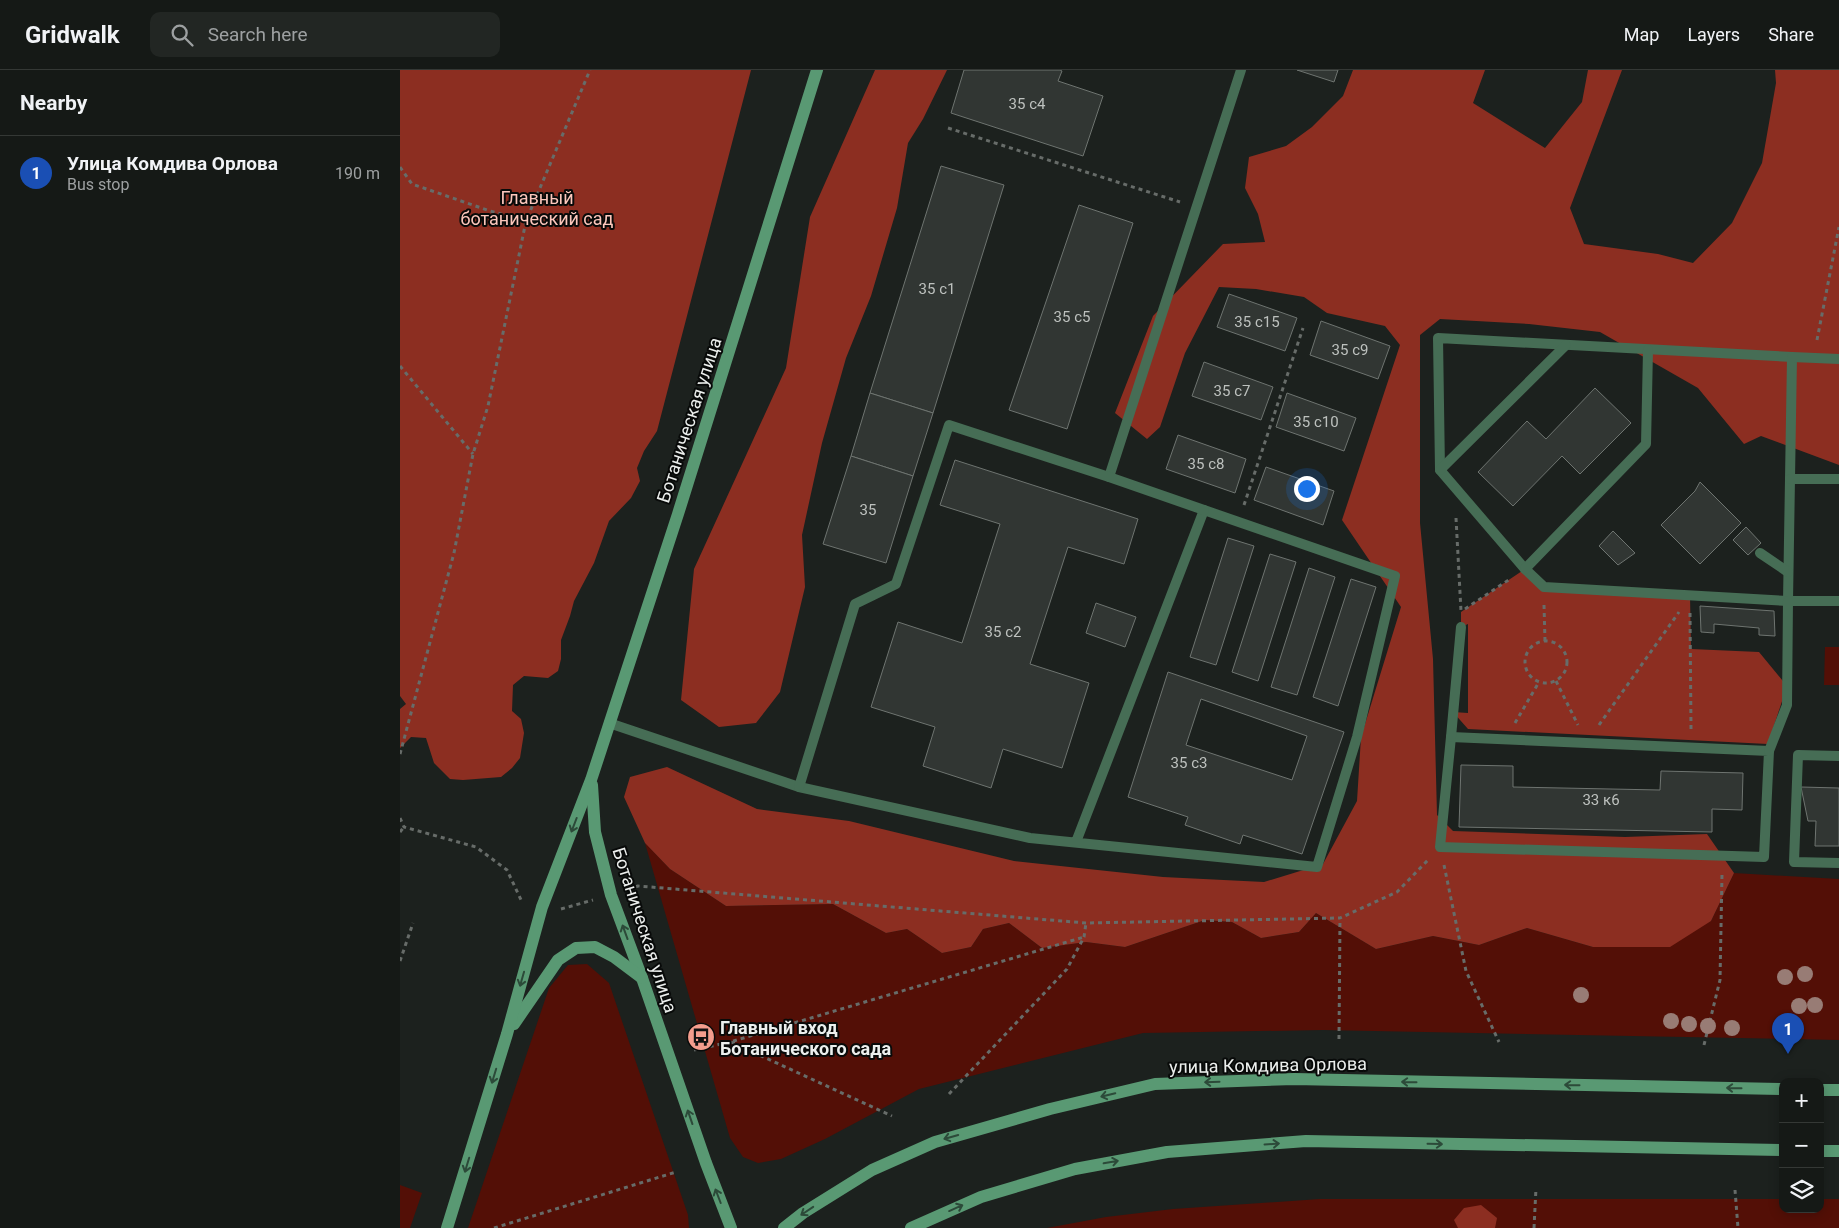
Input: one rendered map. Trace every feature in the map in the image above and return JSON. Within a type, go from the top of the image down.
[{"type":"main road","name":"Ботаническая улица","points":[[447,1228],[507,1034],[542,907],[591,780],[678,514],[817,70]]},
{"type":"main road","name":"Ботаническая улица","points":[[591,780],[595,832],[611,895],[731,1228]]},
{"type":"main road","points":[[507,1034],[558,960],[576,948],[595,947],[614,957],[642,978]]},
{"type":"main road","name":"улица Комдива Орлова","points":[[784,1228],[803,1213],[872,1170],[935,1142],[1050,1109],[1155,1084],[1294,1079],[1779,1089]]},
{"type":"main road","points":[[1824,1090],[1839,1090]]},
{"type":"main road","points":[[911,1228],[981,1197],[1074,1169],[1167,1152],[1306,1141],[1779,1150]]},
{"type":"main road","points":[[1824,1151],[1839,1152]]},
{"type":"lane","points":[[1109,477],[1241,70]]},
{"type":"lane","points":[[1839,359],[1438,338],[1440,470],[1525,569],[1544,587],[1788,600],[1839,600]]},
{"type":"lane","points":[[1440,470],[1566,345]]},
{"type":"lane","points":[[1525,569],[1646,444],[1648,350]]},
{"type":"lane","points":[[1461,627],[1440,847],[1764,857],[1769,751],[1787,706],[1792,357]]},
{"type":"lane","points":[[609,723],[799,787],[1030,838],[1317,867],[1357,737],[1395,576],[1109,477],[949,425],[896,584],[856,604],[799,787]]},
{"type":"lane","points":[[1790,479],[1839,479]]},
{"type":"lane","points":[[1076,842],[1204,510]]},
{"type":"lane","points":[[1760,553],[1788,572]]},
{"type":"lane","points":[[1451,737],[1769,751]]},
{"type":"lane","points":[[1839,756],[1798,755],[1794,862],[1839,863]]},
{"type":"path","points":[[400,754],[454,553],[473,454],[488,406],[526,221],[590,70]]},
{"type":"path","points":[[948,128],[1197,207]]},
{"type":"path","points":[[400,167],[412,184],[490,211],[526,221]]},
{"type":"path","points":[[1821,319],[1839,227]]},
{"type":"path","points":[[1238,522],[1303,328]]},
{"type":"path","points":[[400,366],[473,454]]},
{"type":"path","points":[[1454,486],[1462,612],[1461,627]]},
{"type":"path","points":[[1462,612],[1525,569]]},
{"type":"path","points":[[1544,587],[1545,641]]},
{"type":"path","points":[[1556,681],[1587,743],[1690,595]]},
{"type":"path","points":[[1690,595],[1692,747]]},
{"type":"path","points":[[1545,641],[1554,642],[1562,648],[1567,666],[1563,675],[1556,681],[1547,683],[1539,682],[1530,677],[1525,669],[1524,659],[1528,650],[1535,644],[1545,641]]},
{"type":"path","points":[[1506,739],[1539,682]]},
{"type":"path","points":[[400,818],[404,827]]},
{"type":"path","points":[[400,832],[404,827]]},
{"type":"path","points":[[404,827],[476,847],[507,870],[522,902]]},
{"type":"path","points":[[626,890],[638,886],[1086,923],[1340,918],[1397,892],[1440,847]]},
{"type":"path","points":[[1440,847],[1466,971],[1499,1042]]},
{"type":"path","points":[[1704,1045],[1720,980],[1723,856]]},
{"type":"path","points":[[557,910],[596,899]]},
{"type":"path","points":[[1339,1039],[1340,918]]},
{"type":"path","points":[[400,961],[413,923]]},
{"type":"path","points":[[949,1094],[1067,969],[1084,937],[1086,923]]},
{"type":"path","points":[[694,1050],[730,1042],[1084,937]]},
{"type":"path","points":[[730,1042],[892,1116]]},
{"type":"path","points":[[494,1228],[676,1172]]},
{"type":"path","points":[[1534,1228],[1536,1188]]},
{"type":"path","points":[[1736,1190],[1738,1228]]},
{"type":"shaded area","points":[[1825,647],[1839,647],[1839,685],[1824,685]]},
{"type":"shaded area","points":[[645,843],[670,869],[726,906],[833,904],[886,933],[907,929],[942,953],[971,947],[983,929],[1009,923],[1042,948],[1086,942],[1125,947],[1205,920],[1232,922],[1261,938],[1299,932],[1316,913],[1376,949],[1433,936],[1479,945],[1527,928],[1593,947],[1711,921],[1734,873],[1839,879],[1839,1040],[1323,1030],[1143,1033],[919,1089],[825,1139],[781,1159],[758,1163],[743,1157],[730,1138]]},
{"type":"shaded area","points":[[587,964],[609,983],[688,1215],[689,1228],[468,1228],[549,988],[568,965]]},
{"type":"shaded area","points":[[400,1185],[422,1193],[410,1228],[400,1228]]},
{"type":"shaded area","points":[[1320,1199],[1779,1199],[1779,1213],[1824,1213],[1824,1199],[1839,1199],[1839,1228],[1047,1228],[1106,1217],[1173,1209]]},
{"type":"green space","name":"Главный ботанический сад","points":[[400,70],[751,70],[657,431],[644,451],[637,468],[640,481],[631,498],[609,521],[594,563],[574,601],[561,640],[561,659],[558,671],[548,678],[524,676],[513,685],[512,711],[521,719],[524,733],[520,758],[501,777],[463,780],[450,779],[434,763],[426,738],[411,737],[400,748],[400,709],[406,704],[400,696]]},
{"type":"green space","points":[[875,70],[947,70],[923,119],[908,143],[897,208],[871,296],[846,358],[822,443],[802,535],[805,587],[780,692],[756,723],[719,727],[681,700],[694,569],[786,368],[810,217]]},
{"type":"green space","points":[[1353,70],[1485,70],[1473,103],[1545,148],[1582,102],[1588,70],[1622,70],[1570,208],[1584,244],[1658,254],[1693,263],[1732,223],[1762,163],[1776,83],[1775,70],[1839,70],[1839,465],[1761,436],[1744,444],[1698,388],[1600,332],[1529,324],[1440,319],[1420,335],[1420,523],[1433,659],[1437,815],[1453,831],[1625,837],[1707,834],[1734,873],[1711,921],[1670,947],[1593,947],[1527,928],[1479,945],[1433,936],[1376,949],[1316,913],[1299,932],[1261,938],[1232,922],[1205,920],[1125,947],[1086,942],[1042,948],[1009,923],[983,929],[971,947],[942,953],[907,929],[886,933],[833,904],[726,906],[670,869],[645,843],[624,797],[630,777],[667,767],[757,809],[849,821],[1014,861],[1163,877],[1264,882],[1323,864],[1357,801],[1361,737],[1401,607],[1342,520],[1400,345],[1385,326],[1327,313],[1304,297],[1256,289],[1219,287],[1185,353],[1160,427],[1147,439],[1115,413],[1153,316],[1223,244],[1265,242],[1258,214],[1245,188],[1249,157],[1286,146],[1312,127],[1343,96]]},
{"type":"green space","points":[[1525,569],[1544,587],[1690,595],[1691,649],[1759,652],[1787,686],[1768,744],[1468,729],[1453,712],[1468,713],[1468,624],[1461,627],[1461,612]]},
{"type":"green space","points":[[1481,1205],[1497,1218],[1495,1228],[1458,1228],[1454,1220],[1464,1208]]},
{"type":"building","points":[[964,70],[1060,70],[1062,71],[1058,81],[1103,96],[1083,156],[951,113]]},
{"type":"building","points":[[1297,70],[1338,70],[1334,82]]},
{"type":"building","points":[[941,166],[1004,185],[933,413],[870,393]]},
{"type":"building","points":[[1079,205],[1133,223],[1067,429],[1009,410]]},
{"type":"building","points":[[1229,294],[1297,318],[1285,351],[1217,327]]},
{"type":"building","points":[[1321,321],[1390,346],[1378,379],[1310,355]]},
{"type":"building","points":[[1204,362],[1273,387],[1261,420],[1192,396]]},
{"type":"building","points":[[1595,388],[1631,423],[1580,474],[1562,456],[1513,506],[1478,472],[1527,421],[1546,439]]},
{"type":"building","points":[[870,393],[933,413],[913,476],[851,456]]},
{"type":"building","points":[[1287,393],[1356,418],[1344,451],[1276,427]]},
{"type":"building","points":[[1178,435],[1246,459],[1235,493],[1166,469]]},
{"type":"building","points":[[851,456],[913,476],[886,563],[823,544]]},
{"type":"building","points":[[955,460],[1138,519],[1124,564],[1068,547],[1030,664],[1089,683],[1062,768],[1003,749],[991,788],[923,766],[935,727],[871,707],[898,622],[962,643],[1000,524],[940,505]]},
{"type":"building","points":[[1266,467],[1334,491],[1323,525],[1254,500]]},
{"type":"building","points":[[1700,482],[1741,523],[1700,564],[1661,525],[1695,491]]},
{"type":"building","points":[[1746,527],[1761,543],[1748,555],[1733,540]]},
{"type":"building","points":[[1613,531],[1635,553],[1618,565],[1599,546]]},
{"type":"building","points":[[1228,538],[1254,546],[1216,665],[1190,657]]},
{"type":"building","points":[[1270,554],[1296,562],[1258,681],[1232,672]]},
{"type":"building","points":[[1309,568],[1335,577],[1297,695],[1271,687]]},
{"type":"building","points":[[1351,579],[1376,587],[1338,706],[1313,697]]},
{"type":"building","points":[[1096,603],[1136,617],[1125,647],[1086,633]]},
{"type":"building","points":[[1700,606],[1774,611],[1775,636],[1759,635],[1759,628],[1714,624],[1714,633],[1701,632]]},
{"type":"building","points":[[1168,672],[1344,732],[1302,854],[1243,835],[1240,844],[1185,825],[1188,817],[1128,797]],"holes":[[[1201,699],[1307,736],[1292,780],[1186,745]]]},
{"type":"building","points":[[1461,765],[1513,766],[1513,787],[1660,790],[1661,771],[1743,773],[1742,810],[1712,809],[1712,832],[1459,827]]},
{"type":"building","points":[[1801,787],[1839,788],[1839,846],[1815,846],[1816,821],[1808,821]]},
{"type":"place","name":"Главный вход Ботанического сада","points":[[701,1037]]},
{"type":"place","name":"Улица Комдива Орлова","points":[[1788,1054]]}]
